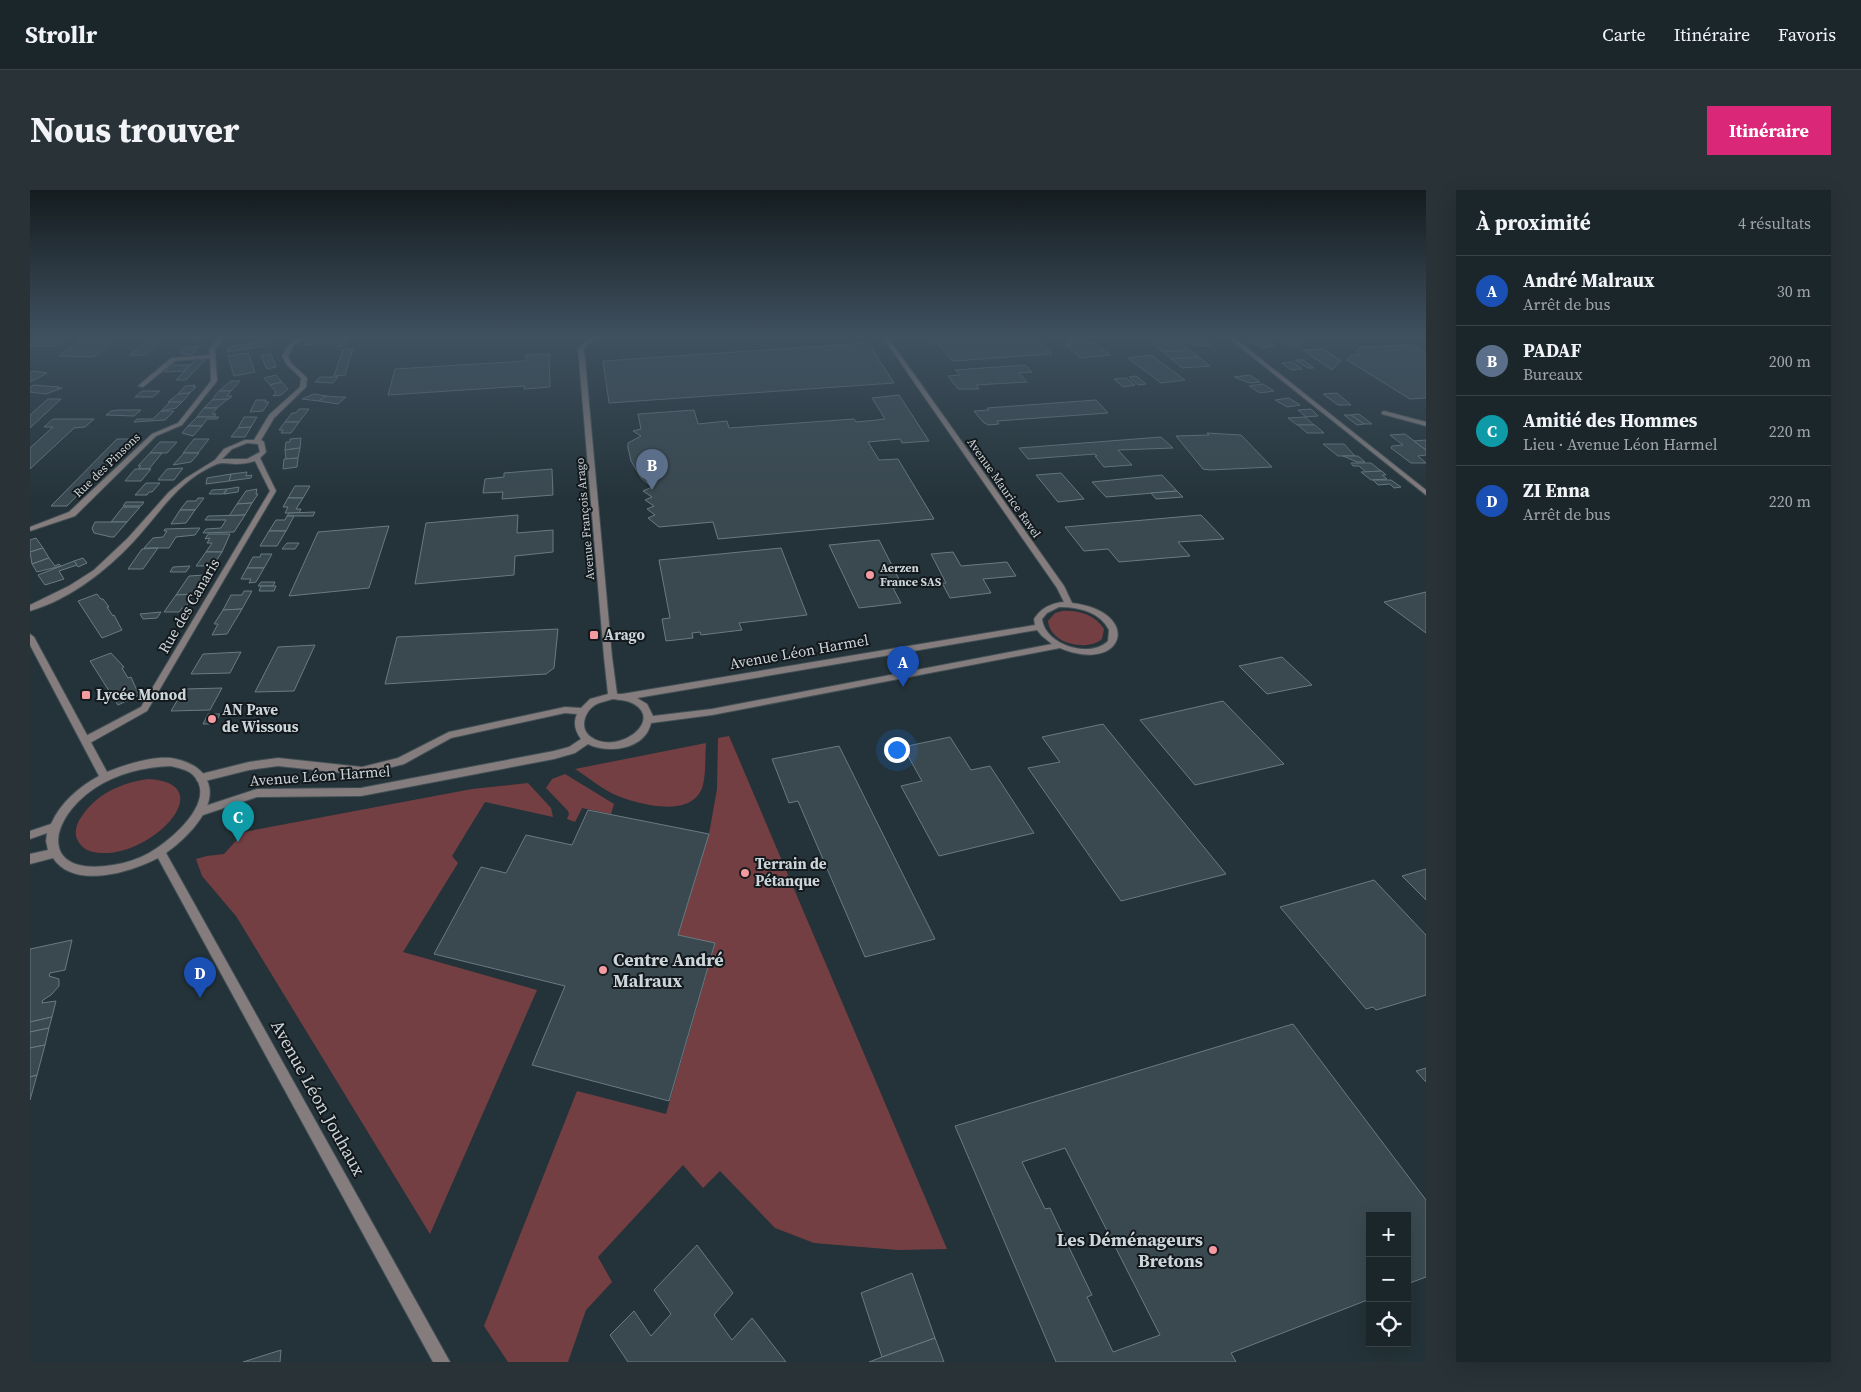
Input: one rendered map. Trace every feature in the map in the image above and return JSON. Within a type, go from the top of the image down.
[{"type":"street","name":"Rue des Pinsons","points":[[30,529],[72,514],[154,435],[180,424],[206,391]]},
{"type":"street","points":[[256,441],[263,425],[276,409],[298,391]]},
{"type":"street","name":"Avenue François Arago","points":[[585,391],[613,696]]},
{"type":"street","name":"Avenue Maurice Ravel","points":[[922,391],[1061,588],[1069,604]]},
{"type":"street","points":[[1297,391],[1426,492]]},
{"type":"street","points":[[1384,413],[1426,424]]},
{"type":"street","points":[[30,608],[66,593],[87,580],[131,540],[170,494],[195,473],[218,461],[239,462],[257,458],[263,452],[261,442],[247,441],[233,445],[221,455],[218,461]]},
{"type":"street","name":"Rue des Canaris","points":[[87,740],[144,709],[273,491],[257,458]]},
{"type":"street","points":[[1069,604],[1082,607],[1105,618],[1112,625],[1115,633],[1114,641],[1108,647],[1092,652],[1072,650],[1059,646],[1049,640],[1038,626],[1038,619],[1041,613],[1048,608],[1069,604]]},
{"type":"street","name":"Avenue Léon Harmel","points":[[624,696],[1038,626]]},
{"type":"street","points":[[30,637],[87,740],[105,777]]},
{"type":"street","points":[[649,720],[712,712],[1059,646]]},
{"type":"street","points":[[624,696],[643,705],[647,712],[649,720],[646,729],[637,739],[626,744],[602,746],[587,740],[581,735],[579,720],[583,711],[591,703],[602,698],[624,696]]},
{"type":"street","name":"Avenue Léon Harmel","points":[[201,778],[249,766],[278,762],[362,771],[401,761],[449,735],[565,710],[583,711]]},
{"type":"street","name":"Avenue Léon Harmel","points":[[200,812],[257,793],[361,792],[414,783],[554,755],[572,750],[587,740]]},
{"type":"street","points":[[172,762],[188,767],[201,778],[205,793],[200,812],[191,826],[177,840],[160,852],[134,864],[108,871],[84,871],[65,865],[54,853],[51,841],[54,827],[71,803],[83,791],[105,777],[136,766],[172,762]]},
{"type":"street","points":[[30,835],[54,827]]},
{"type":"street","name":"Avenue Léon Jouhaux","points":[[160,852],[442,1362]]},
{"type":"street","points":[[30,859],[54,853]]},
{"type":"shaded area","points":[[1062,611],[1080,612],[1091,616],[1104,629],[1102,639],[1088,645],[1070,644],[1062,640],[1050,629],[1048,621],[1055,613]]},
{"type":"shaded area","points":[[729,736],[947,1249],[898,1250],[814,1243],[775,1228],[720,1171],[703,1188],[683,1165],[598,1257],[612,1282],[586,1310],[568,1362],[508,1362],[484,1326],[577,1091],[666,1114],[715,944],[678,935],[709,834],[717,789],[718,738]]},
{"type":"shaded area","points":[[706,743],[703,785],[698,796],[678,806],[666,807],[640,803],[618,796],[575,769]]},
{"type":"shaded area","points":[[565,774],[614,804],[611,814],[582,808],[575,822],[567,819],[568,811],[546,788],[552,779]]},
{"type":"shaded area","points":[[148,779],[169,783],[179,793],[179,805],[172,819],[158,832],[141,843],[122,851],[98,853],[82,846],[77,839],[77,824],[93,803],[118,787]]},
{"type":"shaded area","points":[[528,783],[551,808],[553,817],[485,802],[452,856],[458,863],[403,952],[537,990],[430,1234],[236,916],[202,876],[196,859],[224,854],[244,832],[472,789]]},
{"type":"building","points":[[30,391],[55,391],[46,394]]},
{"type":"building","points":[[142,391],[160,391],[153,397],[135,397]]},
{"type":"building","points":[[181,391],[192,391],[190,393],[178,394]]},
{"type":"building","points":[[219,391],[231,391],[227,396],[232,396],[229,399],[212,400]]},
{"type":"building","points":[[275,391],[286,391],[281,395],[273,396]]},
{"type":"building","points":[[389,391],[454,391],[388,395]]},
{"type":"building","points":[[607,391],[784,391],[609,403]]},
{"type":"building","points":[[1256,391],[1274,391],[1260,393]]},
{"type":"building","points":[[1397,391],[1426,391],[1426,398],[1410,399]]},
{"type":"building","points":[[190,393],[182,402],[168,402],[178,394]]},
{"type":"building","points":[[1337,393],[1351,405],[1338,405],[1323,394]]},
{"type":"building","points":[[314,394],[326,396],[319,401],[302,399]]},
{"type":"building","points":[[899,395],[929,441],[902,443],[900,439],[868,442],[879,460],[898,459],[934,519],[718,539],[713,522],[659,527],[648,518],[655,515],[647,509],[654,506],[645,500],[652,497],[643,491],[652,487],[641,478],[631,461],[628,448],[628,443],[641,436],[633,431],[641,429],[638,414],[694,410],[698,424],[727,421],[729,428],[854,419],[856,422],[885,419],[872,398]]},
{"type":"building","points":[[326,396],[346,397],[338,404],[319,401]]},
{"type":"building","points":[[1289,398],[1300,405],[1287,407],[1275,400]]},
{"type":"building","points":[[48,399],[61,399],[30,428],[30,415]]},
{"type":"building","points":[[228,399],[217,408],[204,408],[212,400]]},
{"type":"building","points":[[256,400],[266,400],[265,402],[269,402],[263,411],[250,412]]},
{"type":"building","points":[[1096,400],[1108,413],[997,421],[999,424],[988,425],[974,411],[989,410],[987,408]]},
{"type":"building","points":[[170,402],[182,402],[176,408],[161,411]]},
{"type":"building","points":[[204,408],[217,408],[212,414],[216,414],[214,417],[197,417]]},
{"type":"building","points":[[299,409],[309,409],[299,422],[285,422],[292,413],[296,413]]},
{"type":"building","points":[[1311,409],[1318,416],[1306,417],[1298,410]]},
{"type":"building","points":[[141,410],[134,416],[106,415],[111,411]]},
{"type":"building","points":[[161,411],[174,411],[165,420],[134,422],[137,419],[153,419]]},
{"type":"building","points":[[1359,414],[1372,424],[1364,424],[1351,415]]},
{"type":"building","points":[[1344,415],[1351,415],[1364,424],[1357,425]]},
{"type":"building","points":[[197,417],[219,417],[217,419],[207,419],[202,426],[188,426]]},
{"type":"building","points":[[244,417],[257,417],[251,427],[238,428]]},
{"type":"building","points":[[1305,417],[1314,425],[1297,425],[1288,418]]},
{"type":"building","points":[[53,419],[94,419],[85,427],[74,428],[30,469],[30,448],[53,427],[44,427]]},
{"type":"building","points":[[285,422],[299,422],[291,433],[281,433],[283,430],[279,430]]},
{"type":"building","points":[[1298,425],[1315,425],[1324,433],[1307,433]]},
{"type":"building","points":[[188,426],[202,426],[193,436],[182,433]]},
{"type":"building","points":[[251,427],[245,437],[231,437],[238,428]]},
{"type":"building","points":[[1207,433],[1241,435],[1272,467],[1203,469],[1176,436],[1209,435]]},
{"type":"building","points":[[1405,434],[1426,450],[1426,455],[1418,456],[1426,463],[1411,463],[1391,448],[1392,446],[1403,445],[1390,435]]},
{"type":"building","points":[[1161,437],[1173,448],[1118,450],[1132,465],[1104,467],[1095,454],[1028,459],[1019,448]]},
{"type":"building","points":[[301,438],[300,448],[285,450],[286,442],[290,442],[290,439]]},
{"type":"building","points":[[117,439],[132,439],[67,506],[51,506]]},
{"type":"building","points":[[194,439],[209,439],[198,453],[183,453]]},
{"type":"building","points":[[1426,440],[1426,450],[1414,441]]},
{"type":"building","points":[[160,442],[177,442],[167,453],[150,453]]},
{"type":"building","points":[[1323,444],[1344,444],[1355,456],[1338,456]]},
{"type":"building","points":[[300,448],[298,458],[286,459],[285,450]]},
{"type":"building","points":[[150,453],[162,453],[149,469],[138,469],[141,466],[138,466]]},
{"type":"building","points":[[184,453],[199,453],[191,462],[173,465]]},
{"type":"building","points":[[1343,456],[1358,456],[1365,462],[1357,462]]},
{"type":"building","points":[[298,458],[297,467],[283,469],[284,459]]},
{"type":"building","points":[[1351,463],[1371,463],[1381,471],[1366,472],[1359,466],[1353,466]]},
{"type":"building","points":[[183,468],[174,480],[158,480],[167,469]]},
{"type":"building","points":[[135,469],[151,469],[141,481],[125,481]]},
{"type":"building","points":[[552,469],[553,495],[502,499],[503,492],[483,493],[485,479],[504,477],[504,473]]},
{"type":"building","points":[[1382,471],[1386,475],[1382,475],[1387,479],[1371,480],[1361,472]]},
{"type":"building","points":[[247,472],[246,476],[252,475],[251,478],[229,481],[231,474]]},
{"type":"building","points":[[1061,473],[1084,499],[1058,502],[1036,475]]},
{"type":"building","points":[[231,474],[229,481],[206,484],[207,478]]},
{"type":"building","points":[[1162,475],[1177,491],[1106,497],[1092,482]]},
{"type":"building","points":[[1373,480],[1391,480],[1401,487],[1394,488],[1390,484],[1378,485]]},
{"type":"building","points":[[146,483],[160,483],[147,495],[135,495]]},
{"type":"building","points":[[295,486],[310,486],[303,498],[288,498]]},
{"type":"building","points":[[239,487],[238,492],[224,494],[227,489]]},
{"type":"building","points":[[227,489],[223,494],[209,494],[212,490]]},
{"type":"building","points":[[257,489],[256,494],[258,494],[252,503],[237,504],[246,491]]},
{"type":"building","points":[[1177,491],[1183,497],[1156,499],[1151,493]]},
{"type":"building","points":[[198,498],[204,498],[195,510],[180,510],[187,501],[196,501]]},
{"type":"building","points":[[288,498],[303,498],[296,509],[301,509],[299,513],[285,513],[288,507],[283,507]]},
{"type":"building","points":[[126,502],[144,502],[141,506],[123,506]]},
{"type":"building","points":[[252,503],[245,515],[229,516],[237,504]]},
{"type":"building","points":[[123,507],[140,507],[127,522],[111,522]]},
{"type":"building","points":[[180,510],[195,510],[186,523],[171,524]]},
{"type":"building","points":[[315,512],[313,516],[287,516],[289,513]]},
{"type":"building","points":[[245,515],[234,532],[203,533],[206,529],[221,528],[226,520],[205,520],[208,516]]},
{"type":"building","points":[[518,515],[517,533],[553,530],[553,552],[515,556],[514,575],[415,584],[426,523]]},
{"type":"building","points":[[1201,515],[1224,539],[1178,542],[1190,556],[1119,562],[1108,549],[1084,551],[1065,527]]},
{"type":"building","points":[[287,516],[294,516],[286,531],[269,531],[276,520],[285,520]]},
{"type":"building","points":[[95,522],[127,522],[114,537],[111,537],[94,533],[92,528]]},
{"type":"building","points":[[389,526],[369,588],[289,596],[318,532]]},
{"type":"building","points":[[200,528],[195,535],[176,537],[169,548],[144,548],[153,538],[163,537],[167,531],[164,531],[165,529]]},
{"type":"building","points":[[269,531],[286,531],[277,546],[260,546]]},
{"type":"building","points":[[208,534],[230,534],[222,552],[206,552],[212,543],[207,543],[210,538],[205,539]]},
{"type":"building","points":[[36,538],[43,548],[30,552],[30,540]]},
{"type":"building","name":"Aerzen France SAS","points":[[879,540],[903,587],[893,588],[901,603],[859,608],[829,545]]},
{"type":"building","points":[[287,543],[299,543],[295,549],[282,549]]},
{"type":"building","points":[[43,548],[49,558],[32,564],[30,552]]},
{"type":"building","points":[[158,548],[143,569],[128,569],[142,549]]},
{"type":"building","points":[[781,548],[807,615],[739,623],[742,630],[701,635],[700,632],[692,633],[693,638],[666,641],[662,619],[670,618],[659,560]]},
{"type":"building","points":[[206,552],[222,552],[213,566],[196,566]]},
{"type":"building","points":[[953,552],[961,566],[1007,562],[1016,576],[983,579],[991,593],[950,598],[942,583],[946,583],[931,554]]},
{"type":"building","points":[[261,554],[272,554],[264,568],[247,568],[253,557],[260,557]]},
{"type":"building","points":[[49,558],[55,566],[59,564],[61,566],[37,572],[32,564]]},
{"type":"building","points":[[83,558],[87,563],[78,567],[74,561]]},
{"type":"building","points":[[74,561],[77,565],[59,571],[64,579],[45,585],[38,575]]},
{"type":"building","points":[[190,566],[186,572],[170,572],[173,567]]},
{"type":"building","points":[[247,568],[264,568],[256,582],[249,583],[251,579],[241,579]]},
{"type":"building","points":[[205,575],[194,594],[176,595],[189,576]]},
{"type":"building","points":[[261,582],[275,582],[273,586],[258,586]]},
{"type":"building","points":[[261,586],[276,586],[274,591],[259,591]]},
{"type":"building","points":[[244,591],[252,591],[242,609],[223,610],[231,595],[242,595]]},
{"type":"building","points":[[1426,592],[1426,633],[1384,602]]},
{"type":"building","points":[[97,594],[109,607],[107,607],[122,630],[102,638],[78,601]]},
{"type":"building","points":[[194,594],[185,608],[182,608],[179,612],[164,612],[176,595]]},
{"type":"building","points":[[242,609],[227,634],[212,635],[218,624],[214,624],[223,610]]},
{"type":"building","points":[[161,612],[157,618],[143,619],[140,614]]},
{"type":"building","points":[[558,629],[554,668],[546,674],[385,684],[397,637]]},
{"type":"building","points":[[315,645],[294,691],[255,692],[278,647]]},
{"type":"building","points":[[241,652],[230,673],[191,674],[203,654]]},
{"type":"building","points":[[111,653],[124,667],[122,668],[128,678],[131,677],[139,695],[118,705],[90,661]]},
{"type":"building","points":[[1282,657],[1312,685],[1267,694],[1239,666]]},
{"type":"building","points":[[222,688],[210,710],[171,711],[184,689]]},
{"type":"building","points":[[1223,701],[1284,764],[1195,785],[1140,720]]},
{"type":"building","name":"AN Pave de Wissous","points":[[208,714],[220,714],[215,724],[203,724]]},
{"type":"building","points":[[1103,724],[1226,874],[1121,901],[1028,768],[1060,762],[1042,737]]},
{"type":"building","points":[[950,737],[971,770],[990,766],[1034,833],[939,856],[901,786],[922,781],[903,747]]},
{"type":"building","points":[[839,746],[935,939],[865,957],[798,801],[789,803],[772,759]]},
{"type":"building","name":"Centre André Malraux","points":[[588,810],[709,834],[678,935],[715,943],[669,1101],[532,1065],[565,986],[434,954],[481,867],[506,873],[526,835],[572,845]]},
{"type":"building","points":[[1426,869],[1426,900],[1402,876]]},
{"type":"building","points":[[1374,880],[1426,935],[1426,995],[1376,1010],[1373,1007],[1366,1009],[1280,907]]},
{"type":"building","points":[[72,940],[65,970],[50,973],[49,976],[59,979],[59,986],[42,1003],[56,1001],[52,1017],[30,1022],[30,949]]},
{"type":"building","points":[[52,1017],[49,1028],[30,1032],[30,1022]]},
{"type":"building","points":[[1293,1024],[1426,1200],[1426,1277],[1411,1283],[1411,1212],[1366,1212],[1366,1301],[1231,1353],[1236,1362],[1056,1362],[955,1126]],"holes":[[[1065,1148],[1160,1335],[1113,1352],[1087,1297],[1092,1295],[1050,1208],[1045,1209],[1022,1162]]]},
{"type":"building","points":[[49,1028],[45,1045],[30,1048],[30,1032]]},
{"type":"building","points":[[45,1045],[37,1075],[30,1077],[30,1048]]},
{"type":"building","points":[[1426,1068],[1426,1082],[1416,1071]]},
{"type":"building","points":[[37,1075],[30,1100],[30,1077]]},
{"type":"building","points":[[697,1245],[733,1293],[714,1315],[732,1340],[752,1318],[786,1362],[628,1362],[610,1335],[634,1311],[651,1336],[671,1314],[654,1290]]},
{"type":"building","points":[[912,1273],[935,1338],[882,1357],[861,1293]]},
{"type":"building","points":[[935,1338],[944,1362],[869,1362],[882,1357]]},
{"type":"building","points":[[281,1350],[280,1362],[243,1362]]},
{"type":"place","name":"PADAF","points":[[652,490]]},
{"type":"place","name":"Aerzen France SAS","points":[[870,575]]},
{"type":"place","name":"Arago","points":[[594,635]]},
{"type":"place","name":"André Malraux","points":[[903,687]]},
{"type":"place","name":"Lycée Monod","points":[[86,695]]},
{"type":"place","name":"AN Pave de Wissous","points":[[212,719]]},
{"type":"place","name":"Amitié des Hommes","points":[[238,842]]},
{"type":"place","name":"Terrain de Pétanque","points":[[745,873]]},
{"type":"place","name":"Centre André Malraux","points":[[603,970]]},
{"type":"place","name":"ZI Enna","points":[[200,998]]},
{"type":"place","name":"Les Déménageurs Bretons","points":[[1213,1250]]}]
